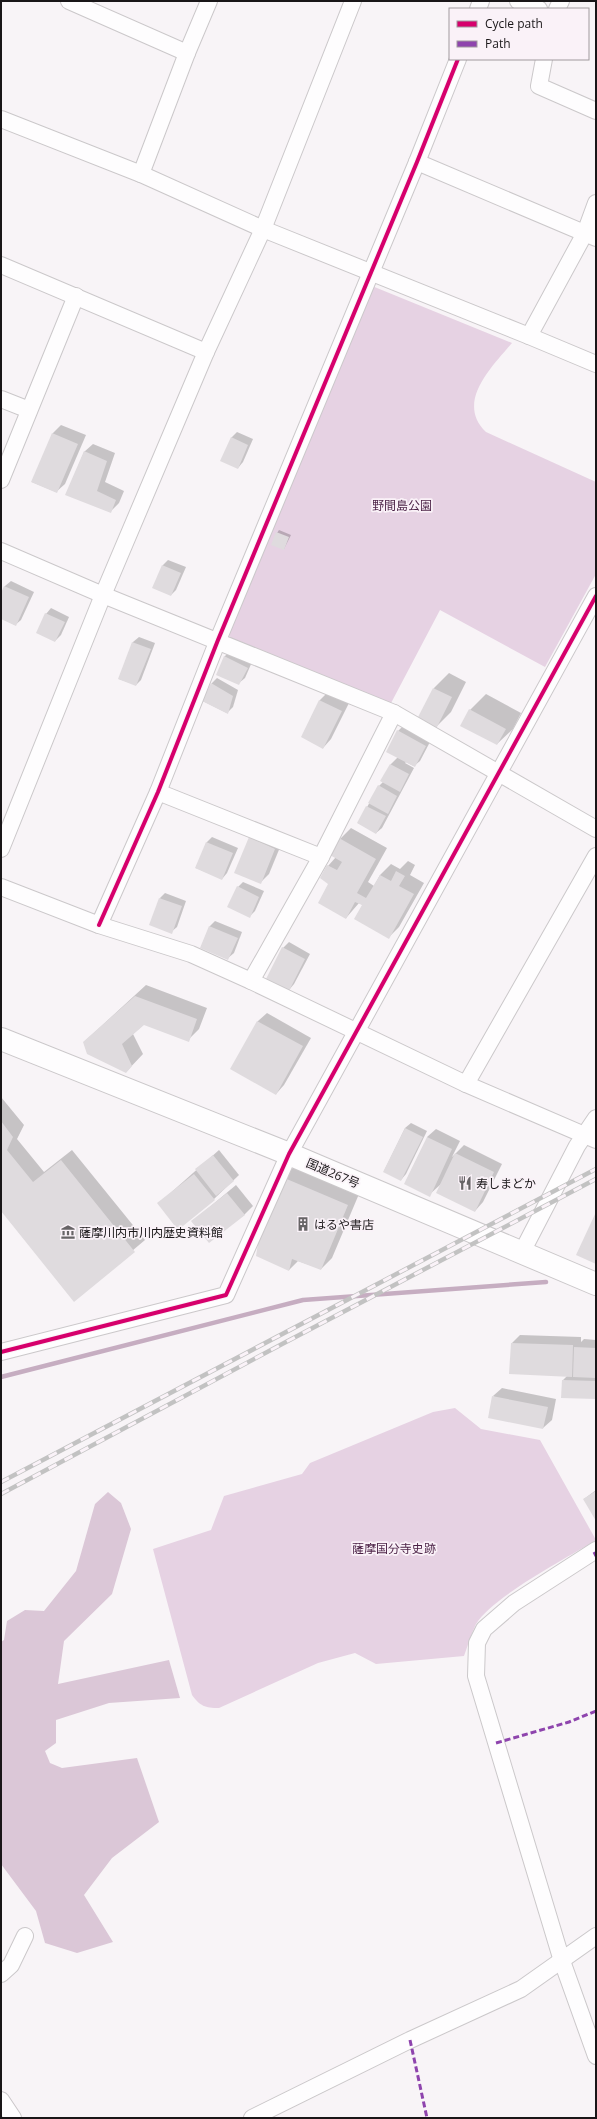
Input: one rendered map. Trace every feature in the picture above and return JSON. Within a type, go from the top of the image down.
[{"type":"highway","name":"国道267号","points":[[1,1039],[290,1154],[521,1254],[596,1284]]},
{"type":"street","points":[[71,1],[187,53]]},
{"type":"street","points":[[141,174],[208,1]]},
{"type":"street","points":[[1,849],[103,595],[206,352],[263,229],[353,1]]},
{"type":"street","points":[[518,1],[536,8]]},
{"type":"street","points":[[99,925],[158,792],[218,640],[418,162],[458,60]]},
{"type":"street","points":[[544,60],[538,86],[596,111]]},
{"type":"street","points":[[1,119],[141,174],[263,229],[596,364]]},
{"type":"street","points":[[418,162],[590,236]]},
{"type":"street","points":[[529,336],[590,236],[596,203]]},
{"type":"street","points":[[1,265],[206,352]]},
{"type":"street","points":[[1,480],[76,296]]},
{"type":"street","points":[[1,399],[29,410]]},
{"type":"street","points":[[1,551],[103,595],[218,640],[394,713],[596,829]]},
{"type":"street","points":[[1,1352],[226,1295],[290,1154],[596,596]]},
{"type":"street","points":[[251,981],[321,858],[394,713]]},
{"type":"street","points":[[158,792],[321,858]]},
{"type":"street","points":[[466,1084],[596,856]]},
{"type":"street","points":[[1,886],[99,925],[191,954],[251,981],[466,1084],[590,1138]]},
{"type":"street","points":[[521,1254],[577,1146],[590,1138],[596,1118]]},
{"type":"street","points":[[596,1550],[514,1603],[484,1628],[477,1643],[476,1676],[562,1962],[596,2056]]},
{"type":"street","points":[[1,1974],[11,1965],[25,1936]]},
{"type":"street","points":[[252,2118],[410,2040],[521,1989],[562,1962],[596,1936]]},
{"type":"street","points":[[1,2100],[13,2118]]},
{"type":"green space","name":"野間島公園","points":[[372,286],[512,343],[495,363],[480,385],[475,397],[474,409],[477,421],[486,432],[596,482],[596,574],[545,667],[440,610],[390,705],[231,638],[228,633]]},
{"type":"green space","name":"薩摩国分寺史跡","points":[[455,1408],[481,1429],[540,1440],[596,1540],[513,1590],[497,1602],[476,1624],[464,1656],[376,1664],[355,1653],[318,1663],[219,1708],[210,1708],[200,1704],[192,1695],[153,1549],[211,1530],[224,1496],[302,1474],[310,1463],[433,1412]]},
{"type":"shaded area","points":[[108,1492],[121,1503],[131,1529],[112,1594],[64,1641],[58,1684],[169,1660],[180,1698],[109,1703],[56,1720],[56,1743],[45,1751],[50,1763],[62,1768],[137,1758],[159,1822],[112,1858],[84,1895],[113,1942],[77,1953],[45,1943],[36,1911],[1,1864],[1,1642],[4,1640],[7,1621],[25,1610],[44,1611],[76,1571],[95,1504]]},
{"type":"building","points":[[52,433],[78,444],[57,493],[31,482]]},
{"type":"building","points":[[231,437],[248,445],[238,469],[220,461]]},
{"type":"building","points":[[84,451],[107,461],[97,491],[116,500],[111,513],[65,495]]},
{"type":"building","points":[[276,532],[289,537],[284,550],[271,545]]},
{"type":"building","points":[[162,565],[181,573],[171,596],[152,588]]},
{"type":"building","points":[[4,586],[29,597],[16,626],[1,619],[1,593]]},
{"type":"building","points":[[45,613],[65,622],[55,642],[36,633]]},
{"type":"building","points":[[132,642],[151,649],[136,686],[118,679]]},
{"type":"building","points":[[224,656],[248,668],[239,685],[216,675]]},
{"type":"building","points":[[211,683],[233,696],[228,714],[202,701]]},
{"type":"building","points":[[433,688],[452,697],[436,729],[417,719]]},
{"type":"building","points":[[319,700],[342,711],[323,749],[301,737]]},
{"type":"building","points":[[469,709],[506,729],[497,745],[460,726]]},
{"type":"building","points":[[397,730],[426,746],[415,767],[386,752]]},
{"type":"building","points":[[390,764],[409,774],[400,792],[380,781]]},
{"type":"building","points":[[378,785],[397,796],[388,814],[368,803]]},
{"type":"building","points":[[366,806],[386,816],[376,834],[357,823]]},
{"type":"building","points":[[249,837],[275,849],[261,884],[234,873]]},
{"type":"building","points":[[339,838],[376,859],[357,893],[366,898],[380,875],[391,881],[396,871],[405,876],[399,886],[414,894],[389,939],[354,919],[362,905],[355,902],[346,919],[318,903],[328,884],[320,878],[327,865],[337,870],[342,862],[330,855]]},
{"type":"building","points":[[206,842],[233,853],[222,880],[195,868]]},
{"type":"building","points":[[237,886],[259,897],[250,918],[227,907]]},
{"type":"building","points":[[159,898],[182,906],[172,934],[149,925]]},
{"type":"building","points":[[209,926],[238,938],[228,960],[200,948]]},
{"type":"building","points":[[282,947],[305,959],[289,991],[266,979]]},
{"type":"building","points":[[135,996],[197,1019],[189,1042],[144,1025],[122,1044],[132,1066],[126,1073],[87,1054],[83,1042]]},
{"type":"building","points":[[257,1021],[303,1046],[276,1095],[230,1069]]},
{"type":"building","name":"薩摩川内市川内歴史資料館","points":[[1,1121],[13,1137],[7,1150],[33,1182],[61,1160],[135,1252],[74,1302],[1,1211]]},
{"type":"building","points":[[405,1128],[423,1137],[401,1181],[383,1172]]},
{"type":"building","points":[[427,1137],[452,1149],[430,1197],[404,1184]]},
{"type":"building","name":"寿しまどか","points":[[455,1153],[494,1172],[475,1212],[436,1193]]},
{"type":"building","points":[[213,1155],[234,1181],[216,1196],[195,1169]]},
{"type":"building","points":[[194,1174],[215,1200],[178,1230],[157,1203]]},
{"type":"building","name":"はるや書店","points":[[282,1177],[348,1205],[321,1270],[292,1259],[289,1271],[256,1256],[258,1243]]},
{"type":"building","points":[[227,1193],[245,1215],[209,1243],[191,1221]]},
{"type":"building","points":[[596,1212],[596,1264],[576,1255]]},
{"type":"building","points":[[511,1343],[573,1345],[572,1377],[509,1374]]},
{"type":"building","points":[[574,1347],[596,1348],[596,1378],[573,1377]]},
{"type":"building","points":[[562,1380],[596,1381],[596,1399],[561,1398]]},
{"type":"building","points":[[492,1396],[548,1407],[543,1429],[488,1418]]},
{"type":"building","points":[[596,1491],[596,1521],[583,1499]]},
{"type":"waterway","points":[[1,1377],[303,1300],[546,1282]]},
{"type":"railway","points":[[1,1482],[596,1169]]},
{"type":"railway","points":[[1,1494],[596,1179]]},
{"type":"marked path","points":[[594,1552],[596,1556]]},
{"type":"marked path","points":[[496,1743],[569,1722],[596,1711]]},
{"type":"marked path","points":[[410,2040],[427,2118]]},
{"type":"cycle path","points":[[99,925],[158,792],[218,640],[417,162],[458,60]]},
{"type":"cycle path","points":[[1,1352],[226,1295],[289,1154],[596,596]]},
{"type":"place","name":"寿しまどか","points":[[465,1183]]},
{"type":"place","name":"はるや書店","points":[[303,1224]]},
{"type":"place","name":"薩摩川内市川内歴史資料館","points":[[68,1232]]}]
